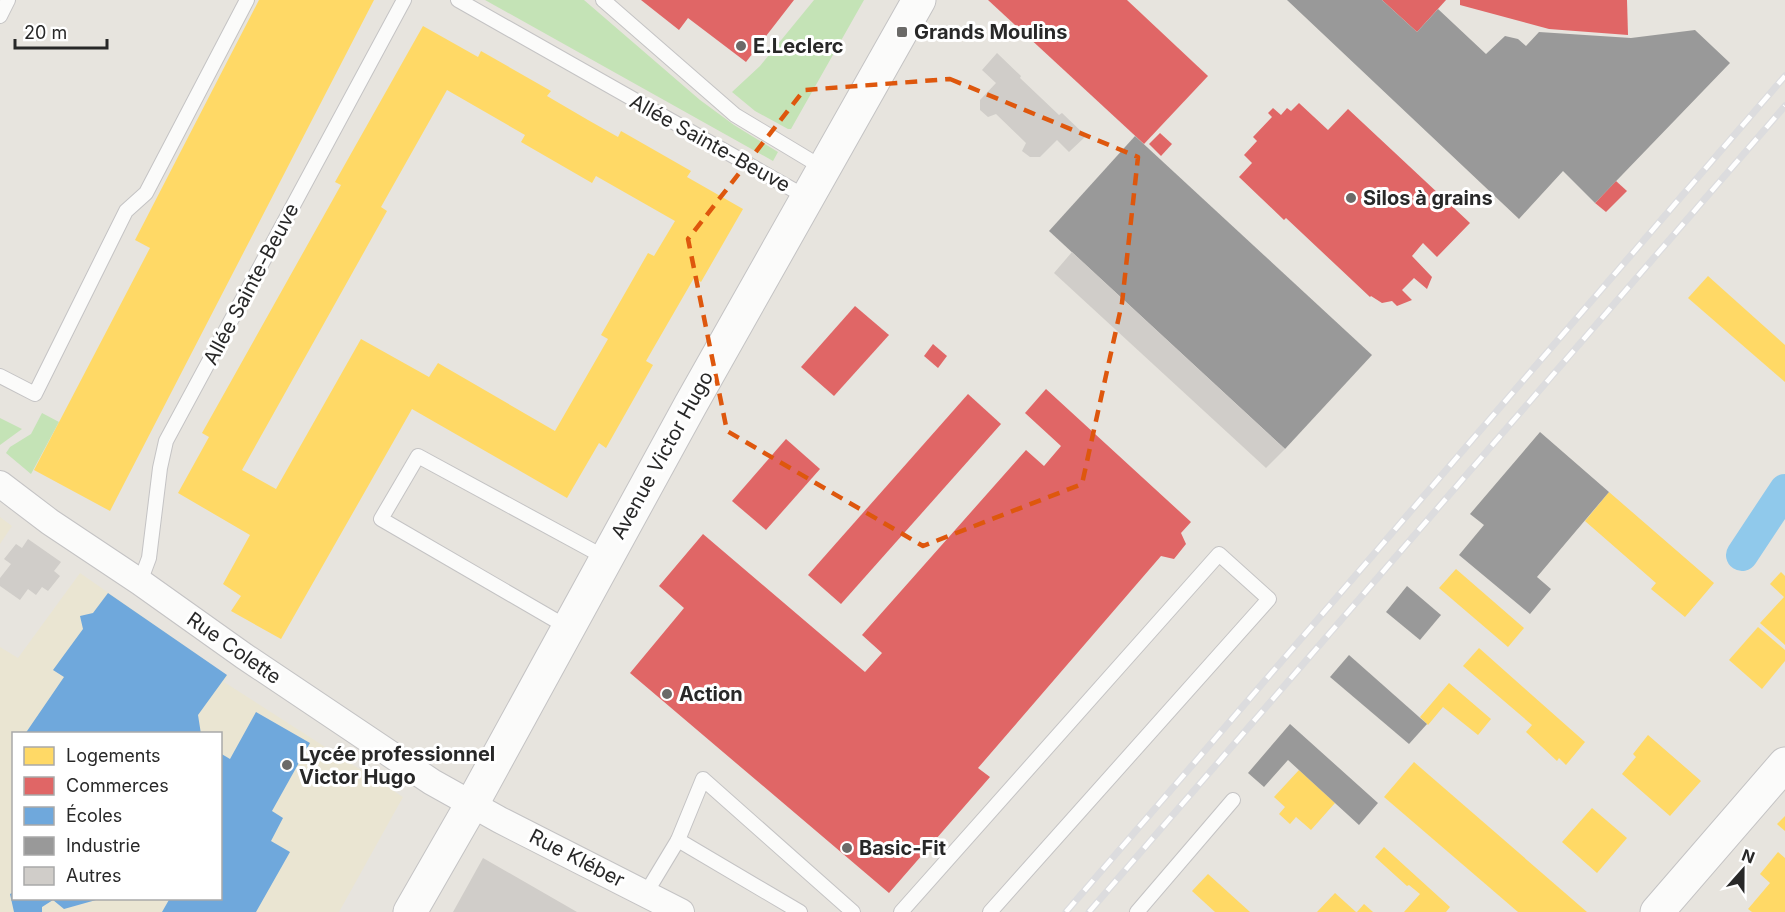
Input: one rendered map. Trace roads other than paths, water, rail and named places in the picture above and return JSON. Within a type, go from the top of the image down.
[{"type":"main road","name":"Avenue Victor Hugo","points":[[410,912],[472,804],[567,627],[806,197],[919,0]]},
{"type":"main road","points":[[1657,912],[1785,764]]},
{"type":"street","name":"Rue Colette","points":[[0,484],[50,522],[244,656],[432,782],[472,804]]},
{"type":"street","name":"Rue Kléber","points":[[472,804],[640,903],[681,912]]},
{"type":"lane","points":[[0,16],[8,0]]},
{"type":"lane","points":[[0,376],[34,393],[126,211],[146,193],[247,0]]},
{"type":"lane","name":"Allée Sainte-Beuve","points":[[140,582],[149,558],[160,468],[166,441],[404,0]]},
{"type":"lane","name":"Allée Sainte-Beuve","points":[[458,0],[806,197]]},
{"type":"lane","points":[[603,0],[735,115],[823,168]]},
{"type":"lane","points":[[567,627],[381,519],[418,456],[606,558]]},
{"type":"lane","points":[[901,912],[1219,554],[1269,599],[990,912]]},
{"type":"lane","points":[[640,903],[678,840],[703,779],[853,912]]},
{"type":"lane","points":[[1137,912],[1233,800]]},
{"type":"lane","points":[[678,840],[800,912]]},
{"type":"waterway","points":[[1742,555],[1785,490]]},
{"type":"railway","points":[[1066,912],[1785,76]]},
{"type":"railway","points":[[1089,912],[1785,106]]},
{"type":"place","name":"Grands Moulins","points":[[902,32]]},
{"type":"place","name":"E.Leclerc","points":[[741,46]]},
{"type":"place","name":"Silos à grains","points":[[1351,198]]},
{"type":"place","name":"Action","points":[[667,694]]},
{"type":"place","name":"Lycée professionnel Victor Hugo","points":[[287,765]]},
{"type":"place","name":"Basic-Fit","points":[[847,848]]}]
